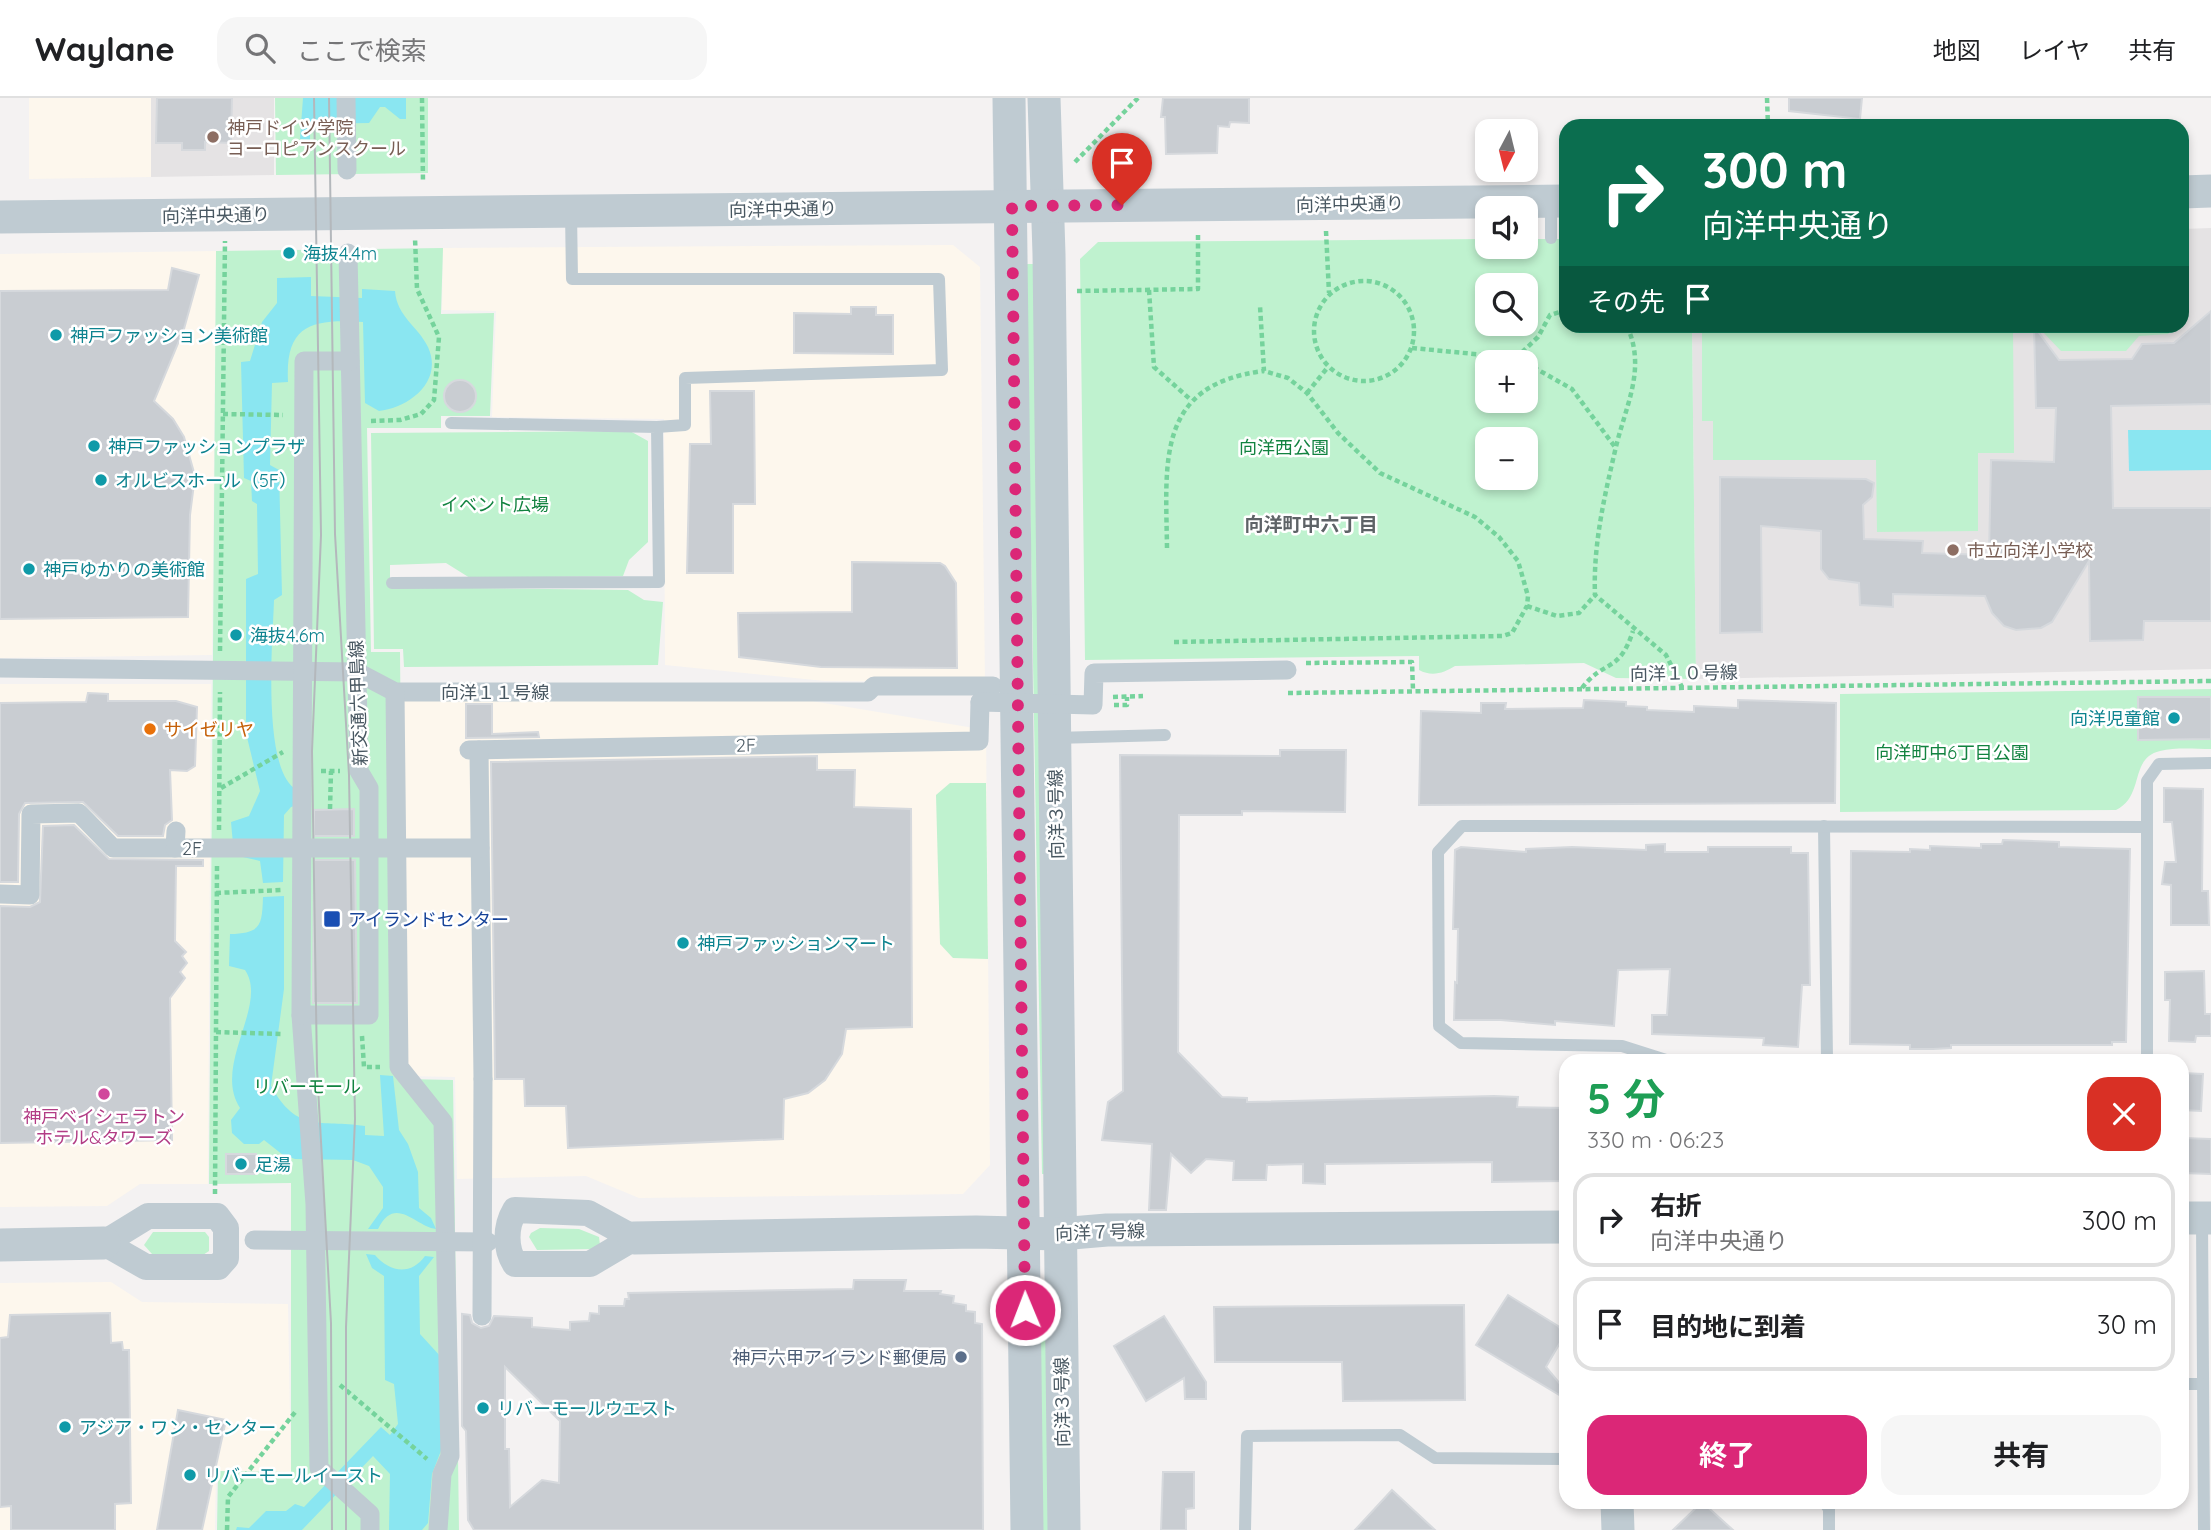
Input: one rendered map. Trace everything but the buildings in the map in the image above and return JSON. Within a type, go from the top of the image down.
[{"type":"street","points":[[346,98],[347,170]]},
{"type":"street","name":"向洋３号線","points":[[1009,98],[1027,1530]]},
{"type":"street","name":"向洋３号線","points":[[1044,98],[1055,738],[1063,1530]]},
{"type":"street","points":[[2189,192],[2211,191]]},
{"type":"street","name":"向洋中央通り","points":[[0,218],[1559,201]]},
{"type":"street","name":"新交通六甲島線","points":[[348,253],[359,771],[369,788],[369,1015],[360,1015]]},
{"type":"street","points":[[350,361],[304,361],[300,1015],[316,1241],[319,1468],[370,1514],[370,1530]]},
{"type":"street","name":"2F","points":[[482,1315],[480,848],[474,750],[979,741],[980,702],[1093,705],[1094,673],[1294,666]]},
{"type":"street","name":"向洋１１号線","points":[[0,668],[357,672],[395,692],[872,692],[874,686],[993,686]]},
{"type":"street","points":[[395,692],[399,1067],[443,1122],[450,1456],[442,1474],[439,1530]]},
{"type":"street","name":"2F","points":[[0,894],[30,895],[31,814],[79,813],[113,848],[175,839],[480,848]]},
{"type":"street","points":[[370,952],[397,953]]},
{"type":"street","points":[[300,1015],[360,1015]]},
{"type":"street","name":"向洋７号線","points":[[634,1238],[1060,1234],[1107,1230],[1559,1227]]},
{"type":"street","points":[[254,1240],[488,1242]]},
{"type":"street","points":[[0,1245],[104,1243]]},
{"type":"street","points":[[1617,1509],[1618,1530]]},
{"type":"lane","points":[[1551,238],[1559,201]]},
{"type":"lane","points":[[451,423],[685,425],[685,378],[942,370],[939,279],[572,279],[571,212]]},
{"type":"lane","points":[[392,583],[659,582],[657,426]]},
{"type":"lane","points":[[1055,738],[1165,736]]},
{"type":"lane","points":[[2147,1054],[2147,781],[2159,764],[2211,763]]},
{"type":"lane","points":[[1647,1054],[1622,1046],[1461,1044],[1439,1026],[1438,852],[1462,826],[2147,827]]},
{"type":"lane","points":[[1824,826],[1826,1054]]},
{"type":"lane","points":[[2198,1218],[2204,1530]]},
{"type":"lane","points":[[2189,1384],[2202,1384]]},
{"type":"lane","points":[[1245,1530],[1247,1436],[1400,1435],[1436,1458],[1559,1459]]},
{"type":"lane","points":[[1829,1509],[1829,1530]]},
{"type":"path","points":[[422,98],[423,183]]},
{"type":"path","points":[[1075,163],[1138,98]]},
{"type":"path","points":[[1767,98],[1768,119]]},
{"type":"path","points":[[1326,229],[1329,293],[1316,314],[1318,353],[1328,367],[1346,376],[1366,379],[1386,376],[1402,365],[1412,348],[1415,332],[1409,310],[1398,294],[1381,283],[1361,281],[1329,293]]},
{"type":"path","points":[[1071,292],[1198,289],[1198,232]]},
{"type":"path","points":[[351,423],[400,420],[421,414],[434,400],[438,380],[439,337],[417,289],[415,237]]},
{"type":"path","points":[[218,841],[228,670],[223,414],[225,240]]},
{"type":"path","points":[[1149,290],[1154,367],[1191,400]]},
{"type":"path","points":[[1260,306],[1264,371]]},
{"type":"path","points":[[1524,350],[1538,337],[1550,314],[1559,312]]},
{"type":"path","points":[[1527,606],[1556,616],[1579,613],[1595,595],[1594,558],[1615,448],[1637,372],[1634,343],[1630,333]]},
{"type":"path","points":[[1412,348],[1475,354]]},
{"type":"path","points":[[1307,393],[1328,367]]},
{"type":"path","points":[[1538,370],[1572,389],[1615,448]]},
{"type":"path","points":[[1167,548],[1168,453],[1173,432],[1191,400],[1231,378],[1264,371],[1287,377],[1307,393],[1338,433],[1380,473],[1475,517],[1500,537],[1517,561],[1528,596],[1527,606],[1512,633],[1503,636],[1174,642]]},
{"type":"path","points":[[223,414],[277,415]]},
{"type":"path","points":[[1595,595],[1633,631],[1666,656],[1682,687]]},
{"type":"path","points":[[1582,688],[1593,674],[1612,666],[1626,652],[1633,631]]},
{"type":"path","points":[[1294,666],[1412,662],[1413,690]]},
{"type":"path","name":"向洋１０号線","points":[[1276,693],[2211,681]]},
{"type":"path","points":[[1127,697],[1127,705]]},
{"type":"path","points":[[220,789],[282,753]]},
{"type":"path","points":[[331,771],[331,810]]},
{"type":"path","points":[[215,1195],[218,854]]},
{"type":"path","points":[[216,893],[301,890]]},
{"type":"path","points":[[360,1015],[364,1067],[399,1067]]},
{"type":"path","points":[[216,1032],[282,1034]]},
{"type":"path","points":[[227,1530],[228,1497],[318,1376],[391,1427],[436,1467]]},
{"type":"shaded area","points":[[29,98],[151,98],[151,177],[29,179]]},
{"type":"shaded area","name":"神戸ドイツ学院 ヨーロピアンスクール","points":[[151,98],[274,98],[274,175],[151,177]]},
{"type":"shaded area","name":"市立向洋小学校","points":[[2211,228],[2211,669],[1696,679],[1692,333],[2189,333],[2189,229]]},
{"type":"shaded area","points":[[953,245],[980,267],[985,682],[825,681],[665,665],[664,419],[492,417],[496,311],[442,310],[443,248]]},
{"type":"shaded area","name":"神戸ファッションプラザ","points":[[216,251],[212,655],[0,658],[0,254]]},
{"type":"shaded area","points":[[0,684],[211,684],[208,1184],[140,1184],[107,1206],[0,1207]]},
{"type":"shaded area","points":[[403,696],[812,701],[986,730],[990,1165],[963,1194],[639,1198],[586,1176],[457,1179],[455,1077],[408,1076]]},
{"type":"shaded area","points":[[111,1282],[142,1302],[288,1304],[291,1473],[216,1471],[215,1530],[0,1530],[0,1283]]},
{"type":"green space","points":[[275,98],[428,98],[428,173],[276,175]]},
{"type":"green space","name":"向洋西公園","points":[[1475,239],[1475,259],[1538,259],[1538,239],[1559,239],[1559,333],[1692,333],[1696,679],[1616,678],[1584,663],[1455,666],[1433,674],[1419,670],[1419,656],[1085,660],[1080,259],[1098,242]]},
{"type":"green space","name":"リバーモール","points":[[443,248],[441,314],[494,313],[490,416],[441,416],[441,428],[367,428],[371,652],[400,652],[404,1079],[453,1080],[459,1530],[217,1530],[218,1471],[291,1472],[291,1183],[209,1184],[216,251]]},
{"type":"green space","points":[[1026,264],[1034,264],[1050,1174],[1042,1174]]},
{"type":"green space","points":[[1702,333],[2013,333],[2014,453],[1978,453],[1978,531],[1877,532],[1876,460],[1713,460],[1713,421],[1702,421]]},
{"type":"green space","points":[[2044,333],[2169,333],[2139,336],[2126,351],[2061,351]]},
{"type":"green space","name":"イベント広場","points":[[630,431],[648,441],[648,542],[629,560],[623,576],[470,578],[446,563],[390,565],[390,587],[628,590],[644,600],[663,602],[658,665],[404,667],[403,649],[374,649],[371,433]]},
{"type":"green space","name":"向洋町中6丁目公園","points":[[2211,689],[2211,749],[2172,749],[2150,755],[2140,769],[2131,796],[2116,810],[1840,812],[1840,694]]},
{"type":"green space","points":[[950,783],[986,783],[988,959],[953,958],[940,944],[936,795]]},
{"type":"green space","points":[[540,1228],[579,1229],[599,1237],[600,1245],[593,1249],[537,1250],[529,1237]]},
{"type":"green space","points":[[153,1232],[205,1232],[209,1237],[209,1251],[203,1255],[152,1254],[144,1245]]},
{"type":"green space","points":[[1040,1294],[1049,1294],[1050,1530],[1042,1530]]},
{"type":"water","points":[[303,98],[406,98],[406,119],[400,119],[385,107],[380,107],[369,123],[310,124],[310,140],[300,139]]},
{"type":"water","points":[[311,277],[311,296],[362,298],[362,289],[395,291],[400,308],[424,340],[432,360],[427,382],[420,391],[401,405],[379,411],[365,403],[363,322],[329,322],[305,329],[297,337],[288,363],[288,382],[272,383],[270,465],[279,470],[282,595],[274,600],[272,702],[278,758],[286,778],[297,790],[298,805],[291,807],[284,815],[283,882],[263,883],[260,861],[234,855],[231,822],[249,816],[260,791],[246,733],[246,579],[258,574],[257,504],[252,501],[251,481],[244,478],[241,362],[250,361],[262,322],[277,303],[277,278]]},
{"type":"water","points":[[2128,430],[2211,430],[2211,470],[2129,471]]},
{"type":"water","points":[[284,896],[284,989],[271,1086],[281,1101],[300,1118],[322,1123],[365,1126],[365,1135],[384,1136],[380,1075],[393,1076],[399,1130],[408,1144],[418,1172],[419,1208],[431,1218],[436,1229],[399,1213],[391,1214],[378,1229],[368,1229],[383,1208],[383,1187],[369,1166],[353,1160],[295,1159],[283,1155],[264,1140],[259,1144],[244,1144],[232,1133],[231,1120],[240,1108],[233,1091],[232,1073],[247,1018],[251,984],[245,970],[229,966],[230,934],[248,932],[258,926],[263,897]]},
{"type":"water","points":[[366,1254],[375,1255],[387,1265],[400,1269],[413,1267],[425,1256],[434,1257],[419,1276],[420,1334],[441,1357],[442,1448],[432,1474],[428,1523],[422,1530],[389,1530],[390,1474],[373,1456],[302,1530],[236,1530],[237,1527],[249,1528],[266,1511],[286,1511],[295,1504],[304,1507],[381,1427],[390,1435],[398,1424],[394,1384],[385,1380],[384,1276],[372,1268]]},
{"type":"tram line","points":[[314,98],[321,535],[312,751],[317,1069],[331,1323],[332,1530]]},
{"type":"tram line","points":[[329,98],[335,534],[349,775],[355,1119],[346,1327],[346,1530]]},
{"type":"place","name":"神戸ドイツ学院 ヨーロピアンスクール","points":[[213,137]]},
{"type":"place","name":"海抜4.4m","points":[[289,253]]},
{"type":"place","name":"神戸ファッション美術館","points":[[56,335]]},
{"type":"place","name":"神戸ファッションプラザ","points":[[94,446]]},
{"type":"place","name":"オルビスホール（5F）","points":[[101,480]]},
{"type":"place","name":"市立向洋小学校","points":[[1953,550]]},
{"type":"place","name":"神戸ゆかりの美術館","points":[[29,569]]},
{"type":"place","name":"海抜4.6m","points":[[236,635]]},
{"type":"place","name":"向洋児童館","points":[[2174,718]]},
{"type":"place","name":"サイゼリヤ","points":[[150,729]]},
{"type":"place","name":"アイランドセンター","points":[[332,919]]},
{"type":"place","name":"神戸ファッションマート","points":[[683,943]]},
{"type":"place","name":"神戸ベイシェラトン ホテル&タワーズ","points":[[104,1094]]},
{"type":"place","name":"足湯","points":[[241,1164]]},
{"type":"place","name":"神戸六甲アイランド郵便局","points":[[961,1357]]},
{"type":"place","name":"リバーモールウエスト","points":[[483,1408]]},
{"type":"place","name":"アジア・ワン・センター","points":[[65,1427]]},
{"type":"place","name":"リバーモールイースト","points":[[190,1475]]},
{"type":"district","name":"向洋町中六丁目","points":[[1311,524]]},
{"type":"route","points":[[1025,1310],[1012,206],[1122,205]]}]
